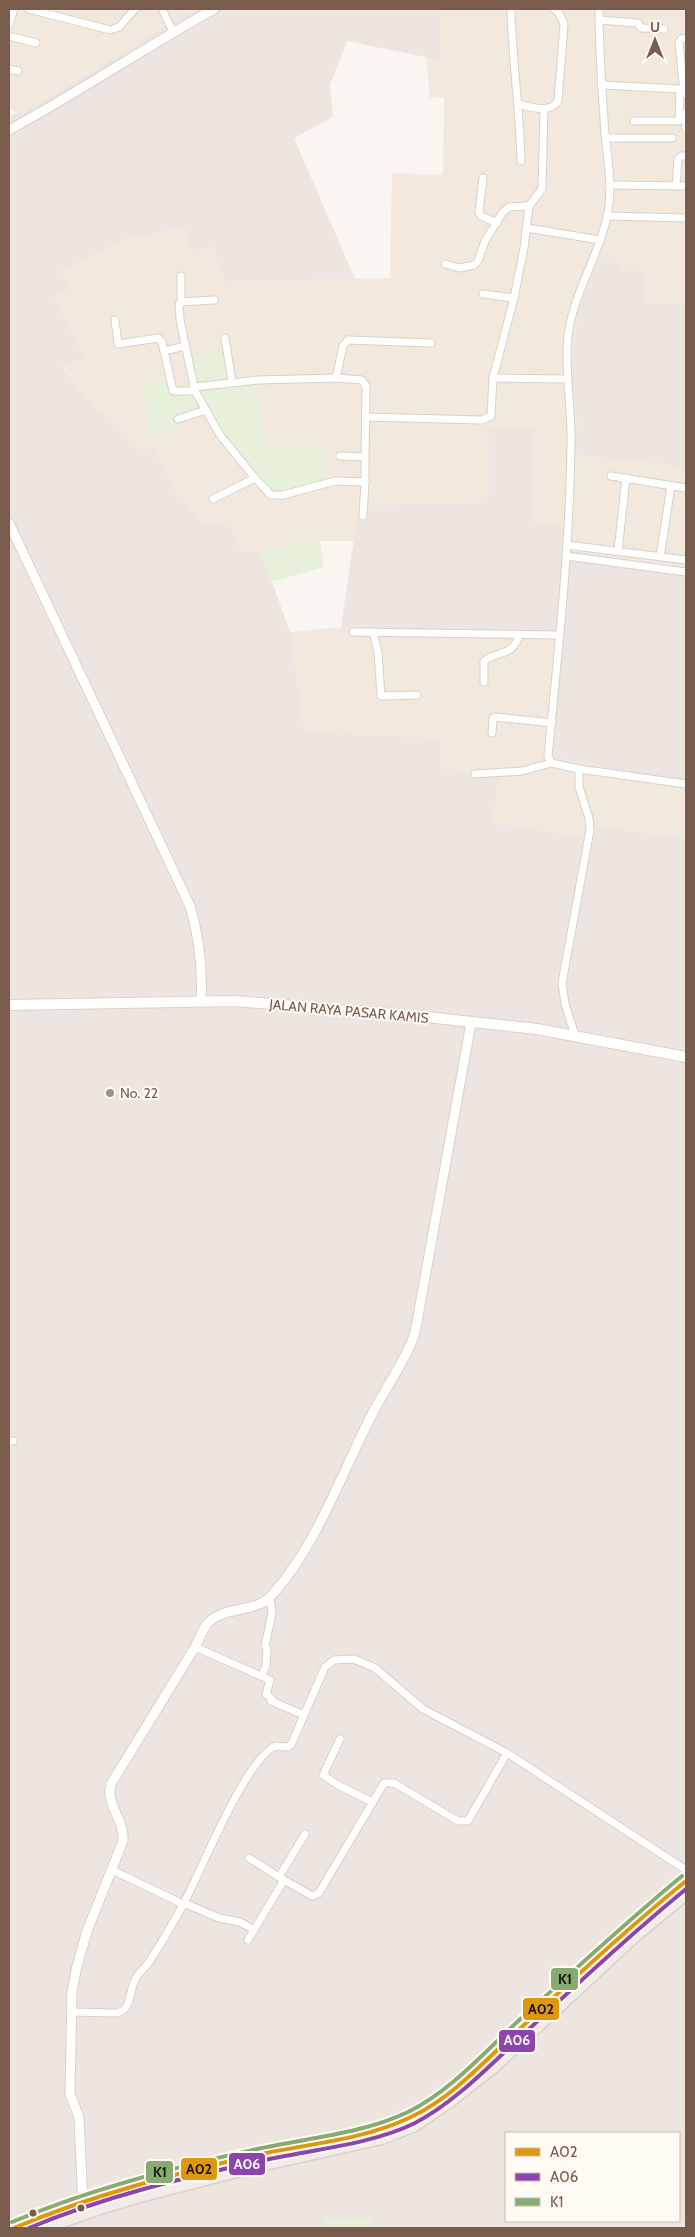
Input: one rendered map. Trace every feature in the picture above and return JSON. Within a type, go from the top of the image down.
[{"type":"highway","points":[[601,1960],[626,1930],[686,1881]]},
{"type":"highway","points":[[44,2228],[61,2225],[84,2208],[140,2184],[255,2155],[379,2130],[412,2117],[442,2098],[491,2062],[601,1960],[686,1894]]},
{"type":"highway","points":[[14,2228],[59,2209],[84,2208]]},
{"type":"main road","name":"JALAN RAYA PASAR KAMIS","points":[[9,1005],[235,1000],[417,1016],[536,1029],[686,1057]]},
{"type":"street","points":[[9,25],[14,9]]},
{"type":"street","points":[[29,9],[110,30],[119,27],[135,9]]},
{"type":"street","points":[[9,130],[54,106],[173,32],[214,9]]},
{"type":"street","points":[[511,9],[511,40],[518,104],[521,161]]},
{"type":"street","points":[[518,104],[544,108],[554,106],[558,101],[564,24],[559,13],[554,9]]},
{"type":"street","points":[[551,763],[548,756],[567,545],[572,440],[567,379],[568,335],[574,310],[607,216],[610,184],[601,85],[599,9]]},
{"type":"street","points":[[164,13],[173,32]]},
{"type":"street","points":[[599,20],[638,23],[641,28],[664,29]]},
{"type":"street","points":[[9,36],[36,42]]},
{"type":"street","points":[[686,38],[681,39],[678,43],[684,72],[686,129]]},
{"type":"street","points":[[9,69],[18,71]]},
{"type":"street","points":[[601,85],[680,89],[678,121],[634,121]]},
{"type":"street","points":[[366,417],[485,420],[491,416],[493,378],[514,298],[527,228],[529,206],[542,188],[544,108]]},
{"type":"street","points":[[606,138],[672,138]]},
{"type":"street","points":[[676,186],[678,160],[681,156],[686,156]]},
{"type":"street","points":[[483,178],[479,212],[481,216],[497,224]]},
{"type":"street","points":[[610,184],[686,186]]},
{"type":"street","points":[[445,264],[458,268],[474,265],[478,261],[485,241],[502,213],[509,207],[529,206]]},
{"type":"street","points":[[607,216],[686,218]]},
{"type":"street","points":[[527,228],[600,240]]},
{"type":"street","points":[[181,276],[180,320],[195,389],[220,435],[269,494],[277,496],[335,482],[365,482]]},
{"type":"street","points":[[483,294],[514,298]]},
{"type":"street","points":[[181,302],[214,300]]},
{"type":"street","points":[[115,320],[118,344],[158,338],[162,340],[173,391],[232,382],[336,378],[360,379],[365,382],[365,482],[362,516]]},
{"type":"street","points":[[225,338],[232,382]]},
{"type":"street","points":[[336,378],[343,346],[348,340],[431,343]]},
{"type":"street","points":[[164,351],[185,346]]},
{"type":"street","points":[[493,378],[567,379]]},
{"type":"street","points":[[178,419],[206,410]]},
{"type":"street","points":[[340,456],[365,457]]},
{"type":"street","points":[[611,476],[686,488]]},
{"type":"street","points":[[213,499],[255,478]]},
{"type":"street","points":[[618,551],[626,478]]},
{"type":"street","points":[[660,557],[671,486]]},
{"type":"street","points":[[9,523],[190,906],[198,935],[201,964],[201,1000]]},
{"type":"street","points":[[567,545],[686,560]]},
{"type":"street","points":[[566,556],[686,572]]},
{"type":"street","points":[[353,632],[560,635]]},
{"type":"street","points":[[373,632],[378,652],[381,696],[417,695]]},
{"type":"street","points":[[484,682],[484,661],[510,651],[518,643],[520,634]]},
{"type":"street","points":[[492,733],[493,718],[496,717],[552,723]]},
{"type":"street","points":[[475,774],[522,771],[551,763],[579,769],[686,784]]},
{"type":"street","points":[[575,1035],[565,1004],[562,983],[590,830],[589,818],[579,787],[579,769]]},
{"type":"street","points":[[84,2208],[79,2117],[70,2094],[71,2012],[73,1987],[80,1953],[92,1918],[122,1846],[124,1835],[122,1825],[112,1806],[111,1784],[212,1619],[219,1615],[257,1605],[270,1597],[282,1584],[312,1536],[334,1495],[376,1406],[411,1346],[415,1333],[471,1023]]},
{"type":"street","points":[[262,1676],[266,1666],[267,1648],[264,1646],[272,1614],[270,1597]]},
{"type":"street","points":[[195,1648],[270,1680],[266,1694],[272,1699],[271,1701],[304,1715]]},
{"type":"street","points":[[71,2012],[116,2013],[124,2011],[135,1979],[155,1952],[183,1903],[236,1796],[261,1758],[271,1748],[291,1745],[325,1667],[334,1660],[354,1659],[375,1668],[423,1709],[507,1754],[686,1870]]},
{"type":"street","points":[[340,1739],[323,1775],[338,1785],[372,1802]]},
{"type":"street","points":[[249,1858],[312,1896],[318,1894],[381,1786],[392,1782],[458,1821],[467,1822],[507,1754]]},
{"type":"street","points":[[248,1940],[305,1834]]},
{"type":"street","points":[[112,1870],[183,1903],[219,1918],[240,1922],[254,1930]]},
{"type":"street","points":[[59,2209],[61,2225]]},
{"type":"shaded area","points":[[9,9],[191,9],[54,93],[16,113],[9,108]]},
{"type":"shaded area","points":[[191,9],[440,9],[440,60],[347,41],[330,85],[333,117],[294,138],[355,279],[224,282],[212,246],[190,251],[188,228],[132,237],[62,270],[71,289],[55,296],[85,357],[63,367],[94,407],[109,416],[141,450],[152,447],[177,492],[201,522],[229,521],[241,550],[261,551],[290,632],[305,732],[441,738],[441,768],[498,775],[493,823],[585,837],[585,824],[686,839],[686,2228],[9,2228],[9,117],[55,93]]},
{"type":"shaded area","points":[[440,9],[686,9],[686,568],[572,551],[533,525],[534,428],[489,427],[488,502],[360,505],[354,541],[320,541],[261,551],[241,550],[229,521],[201,522],[177,492],[152,447],[141,451],[109,416],[94,407],[63,366],[85,357],[55,296],[71,289],[62,270],[132,237],[188,228],[212,246],[224,282],[390,278],[392,173],[443,175],[444,98],[430,98],[426,57],[440,60]]},
{"type":"shaded area","points":[[605,254],[614,256],[620,270],[646,271],[644,302],[686,305],[686,469],[660,463],[575,455],[577,419],[571,366],[578,312],[592,273]]},
{"type":"shaded area","points":[[489,427],[534,428],[534,525],[569,526],[572,551],[686,568],[686,783],[551,757],[563,633],[341,627],[359,505],[488,502]]},
{"type":"shaded area","points":[[341,627],[564,633],[552,757],[686,783],[686,839],[585,824],[585,837],[492,823],[441,768],[440,738],[305,732],[290,632]]},
{"type":"green space","points":[[224,351],[225,381],[255,379],[267,447],[327,449],[327,478],[271,498],[260,477],[235,456],[200,410],[175,417],[180,428],[149,436],[143,386],[166,382],[171,398],[194,394],[188,359]]},
{"type":"green space","points":[[320,541],[324,567],[271,582],[261,551]]},
{"type":"green space","points":[[324,2219],[372,2219],[372,2228],[324,2228]]},
{"type":"transit line","name":"K1","points":[[12,2222],[72,2199],[164,2171],[276,2145],[372,2126],[408,2112],[438,2094],[465,2072],[516,2023],[682,1876]]},
{"type":"transit line","name":"A02","points":[[14,2228],[73,2205],[133,2186],[256,2155],[355,2136],[393,2125],[427,2109],[470,2076],[603,1952],[686,1881]]},
{"type":"transit line","name":"A06","points":[[29,2228],[85,2207],[143,2189],[260,2161],[359,2142],[379,2137],[415,2123],[445,2104],[474,2081],[566,1994],[686,1889]]},
{"type":"place","name":"No. 22","points":[[110,1093]]}]
